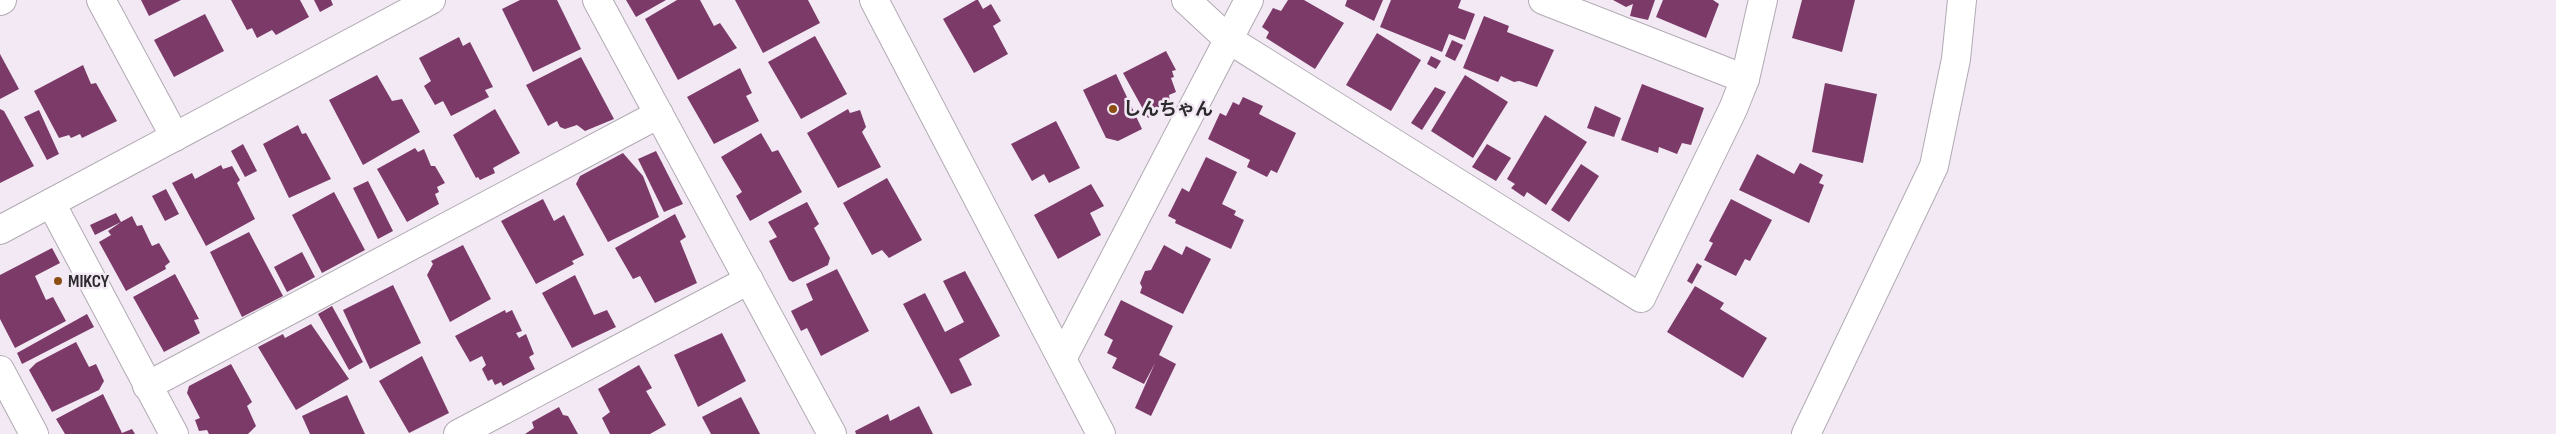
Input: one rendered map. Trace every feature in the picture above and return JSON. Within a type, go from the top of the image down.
[{"type":"street","points":[[101,0],[175,137]]},
{"type":"street","points":[[0,230],[431,0]]},
{"type":"street","points":[[597,0],[832,434]]},
{"type":"street","points":[[874,0],[1102,434]]},
{"type":"street","points":[[1186,0],[1228,39],[1641,298],[1733,109],[1745,79],[1763,0]]},
{"type":"street","points":[[1063,357],[1249,0]]},
{"type":"street","points":[[1542,0],[1745,79]]},
{"type":"street","points":[[1806,434],[1934,166],[1956,59],[1962,0]]},
{"type":"street","points":[[147,386],[659,114]]},
{"type":"street","points":[[51,203],[174,434]]},
{"type":"street","points":[[458,434],[749,280]]},
{"type":"street","points":[[0,370],[34,434]]},
{"type":"building","points":[[141,0],[181,0],[149,16]]},
{"type":"building","points":[[231,0],[300,0],[309,17],[276,35],[272,30],[257,38],[252,28],[247,30]]},
{"type":"building","points":[[314,0],[331,0],[333,5],[320,12]]},
{"type":"building","points":[[520,0],[557,0],[581,49],[533,72],[502,9]]},
{"type":"building","points":[[626,0],[666,0],[636,17]]},
{"type":"building","points":[[677,0],[700,0],[714,26],[720,23],[737,48],[678,80],[645,19]]},
{"type":"building","points":[[735,0],[808,0],[820,23],[763,53]]},
{"type":"building","points":[[978,0],[983,9],[991,4],[1001,21],[993,26],[1008,54],[974,73],[943,19]]},
{"type":"building","points":[[1288,0],[1304,0],[1344,23],[1315,69],[1266,38],[1269,32],[1262,27],[1273,8],[1281,11]]},
{"type":"building","points":[[1347,0],[1383,0],[1374,21],[1345,6]]},
{"type":"building","points":[[1391,0],[1461,0],[1458,8],[1475,14],[1465,40],[1449,34],[1442,52],[1380,27]]},
{"type":"building","points":[[1613,0],[1655,0],[1648,20],[1630,16],[1633,4],[1626,7]]},
{"type":"building","points":[[1663,0],[1713,0],[1719,4],[1706,38],[1656,17]]},
{"type":"building","points":[[1802,0],[1855,0],[1842,52],[1792,38]]},
{"type":"building","points":[[205,14],[224,51],[174,77],[154,40]]},
{"type":"building","points":[[1484,16],[1509,26],[1507,32],[1554,50],[1537,87],[1519,81],[1514,82],[1501,76],[1498,82],[1463,68]]},
{"type":"building","points":[[1377,33],[1421,60],[1391,111],[1346,85]]},
{"type":"building","points":[[815,36],[847,94],[801,119],[768,62]]},
{"type":"building","points":[[459,37],[463,46],[470,42],[493,87],[485,90],[489,97],[451,116],[443,101],[435,105],[424,86],[431,81],[419,58]]},
{"type":"building","points":[[1452,40],[1463,45],[1455,61],[1445,56]]},
{"type":"building","points":[[1166,51],[1176,70],[1172,71],[1174,77],[1171,78],[1176,92],[1169,95],[1170,103],[1154,109],[1155,114],[1148,118],[1123,73]]},
{"type":"building","points":[[0,54],[19,89],[0,99]]},
{"type":"building","points":[[1431,56],[1441,61],[1436,69],[1427,64]]},
{"type":"building","points":[[581,57],[614,119],[585,131],[577,125],[565,129],[560,127],[557,121],[548,126],[526,85]]},
{"type":"building","points":[[83,65],[91,84],[96,83],[117,121],[82,138],[80,134],[71,138],[69,135],[59,138],[34,91]]},
{"type":"building","points":[[740,68],[752,93],[746,96],[759,121],[714,144],[687,97]]},
{"type":"building","name":"しんちゃん","points":[[1116,74],[1142,129],[1118,141],[1106,138],[1083,90]]},
{"type":"building","points":[[377,75],[392,101],[402,99],[420,132],[363,165],[329,100]]},
{"type":"building","points":[[1465,75],[1508,102],[1473,158],[1431,131]]},
{"type":"building","points":[[1825,83],[1877,94],[1863,163],[1812,152]]},
{"type":"building","points":[[1642,84],[1704,108],[1691,145],[1682,143],[1677,154],[1659,147],[1658,153],[1621,140]]},
{"type":"building","points":[[1435,87],[1446,92],[1422,130],[1411,123]]},
{"type":"building","points":[[1243,97],[1263,106],[1259,114],[1296,133],[1277,173],[1271,170],[1267,177],[1247,167],[1250,160],[1208,139],[1220,113],[1226,116],[1233,102],[1239,105]]},
{"type":"building","points":[[1595,106],[1621,118],[1614,137],[1587,128]]},
{"type":"building","points":[[0,109],[4,111],[34,166],[0,183]]},
{"type":"building","points":[[495,109],[520,153],[493,168],[495,173],[480,180],[478,177],[476,178],[453,135]]},
{"type":"building","points":[[848,109],[850,113],[860,110],[866,127],[862,132],[881,167],[838,188],[807,133]]},
{"type":"building","points":[[39,110],[59,154],[47,160],[24,117]]},
{"type":"building","points":[[1545,115],[1587,142],[1546,205],[1527,192],[1524,197],[1511,188],[1515,184],[1507,179]]},
{"type":"building","points":[[1056,121],[1080,168],[1049,183],[1044,174],[1032,181],[1011,144]]},
{"type":"building","points":[[298,125],[302,134],[306,133],[331,179],[289,198],[263,144]]},
{"type":"building","points":[[761,133],[772,152],[778,150],[802,192],[750,221],[736,196],[742,192],[721,157]]},
{"type":"building","points":[[243,144],[257,171],[245,177],[231,151]]},
{"type":"building","points":[[1487,144],[1511,158],[1496,181],[1472,167]]},
{"type":"building","points":[[415,148],[418,152],[424,149],[431,166],[435,166],[445,183],[437,187],[439,192],[435,194],[439,204],[407,222],[377,169]]},
{"type":"building","points":[[656,151],[683,204],[664,212],[638,159]]},
{"type":"building","points":[[623,153],[643,176],[659,217],[608,242],[576,184],[580,176]]},
{"type":"building","points":[[1757,154],[1794,174],[1800,163],[1823,175],[1819,183],[1824,185],[1809,223],[1739,190]]},
{"type":"building","points":[[1206,157],[1237,172],[1222,204],[1236,211],[1234,215],[1244,220],[1231,249],[1175,223],[1176,220],[1168,216],[1182,188],[1189,192]]},
{"type":"building","points":[[1581,164],[1599,176],[1569,222],[1551,210]]},
{"type":"building","points":[[221,165],[223,169],[232,166],[240,180],[237,183],[255,219],[206,246],[172,183],[192,173],[195,179]]},
{"type":"building","points":[[887,178],[922,240],[889,258],[882,250],[872,255],[843,203]]},
{"type":"building","points":[[368,181],[393,231],[378,239],[353,188]]},
{"type":"building","points":[[1091,184],[1104,206],[1090,213],[1101,235],[1058,259],[1034,215]]},
{"type":"building","points":[[166,189],[179,214],[165,221],[152,196]]},
{"type":"building","points":[[334,192],[365,250],[322,273],[292,215]]},
{"type":"building","points":[[543,199],[554,221],[564,215],[584,255],[572,261],[574,264],[536,284],[501,221]]},
{"type":"building","points":[[1731,199],[1772,220],[1750,261],[1745,259],[1736,276],[1704,260],[1713,243],[1709,241]]},
{"type":"building","points":[[807,202],[819,224],[814,228],[830,258],[828,265],[793,282],[789,280],[769,241],[777,237],[768,222]]},
{"type":"building","points":[[116,213],[121,222],[95,235],[90,225]]},
{"type":"building","points":[[675,214],[686,237],[680,241],[697,283],[655,303],[640,276],[633,279],[615,248]]},
{"type":"building","points":[[132,216],[137,226],[142,225],[152,246],[159,243],[170,262],[165,266],[166,269],[126,291],[99,242],[111,235],[108,231]]},
{"type":"building","points":[[249,232],[283,296],[242,317],[210,252]]},
{"type":"building","points":[[463,245],[491,299],[450,322],[427,275],[433,264],[431,261]]},
{"type":"building","points":[[1164,245],[1182,255],[1186,246],[1211,259],[1183,314],[1140,293],[1142,287],[1140,283],[1145,271],[1151,270]]},
{"type":"building","points":[[52,248],[60,263],[35,276],[46,300],[53,297],[66,321],[15,348],[0,319],[0,275]]},
{"type":"building","points":[[302,252],[315,277],[287,292],[274,267]]},
{"type":"building","points":[[1697,263],[1702,266],[1692,284],[1687,281]]},
{"type":"building","points":[[837,269],[869,331],[821,356],[807,328],[801,331],[791,311],[813,300],[806,284]]},
{"type":"building","points":[[965,271],[1000,336],[959,359],[972,385],[951,394],[903,304],[925,293],[945,332],[964,322],[943,281]]},
{"type":"building","points":[[175,274],[199,319],[194,320],[200,333],[164,352],[133,297]]},
{"type":"building","points":[[575,275],[594,315],[607,310],[616,327],[572,348],[542,293]]},
{"type":"building","points":[[393,285],[421,343],[370,369],[343,310]]},
{"type":"building","points":[[1695,286],[1724,303],[1720,309],[1767,338],[1743,378],[1667,332]]},
{"type":"building","points":[[1121,300],[1173,326],[1159,355],[1176,364],[1151,416],[1135,408],[1155,363],[1144,384],[1112,368],[1117,358],[1107,353],[1113,340],[1104,335]]},
{"type":"building","points":[[332,306],[363,362],[349,370],[318,314]]},
{"type":"building","points":[[505,310],[506,313],[512,310],[522,331],[516,333],[519,338],[526,334],[534,354],[529,357],[535,369],[503,386],[501,382],[495,385],[492,379],[488,381],[482,369],[486,365],[482,356],[470,362],[455,336]]},
{"type":"building","points":[[87,314],[94,327],[22,364],[17,353]]},
{"type":"building","points":[[311,324],[349,379],[296,410],[258,347],[283,334],[285,338]]},
{"type":"building","points":[[722,333],[746,381],[698,407],[674,355]]},
{"type":"building","points":[[76,342],[89,367],[96,364],[104,381],[99,390],[52,412],[29,370],[36,363]]},
{"type":"building","points":[[422,356],[449,413],[409,433],[379,381]]},
{"type":"building","points":[[231,364],[252,402],[247,406],[256,426],[248,434],[209,434],[207,430],[199,431],[195,420],[200,418],[187,393],[189,386]]},
{"type":"building","points":[[639,365],[652,388],[646,391],[666,425],[650,434],[610,434],[602,418],[610,412],[598,389]]},
{"type":"building","points":[[103,394],[122,433],[132,429],[135,434],[65,434],[56,419]]},
{"type":"building","points":[[347,395],[365,434],[310,434],[302,416]]},
{"type":"building","points":[[741,397],[760,434],[711,434],[702,417]]},
{"type":"building","points":[[919,406],[933,434],[856,434],[855,431],[888,414],[890,421]]},
{"type":"building","points":[[559,407],[563,415],[568,416],[578,434],[525,434],[534,428],[532,422]]},
{"type":"place","name":"しんちゃん","points":[[1113,109]]},
{"type":"place","name":"MIKCY","points":[[58,281]]}]
